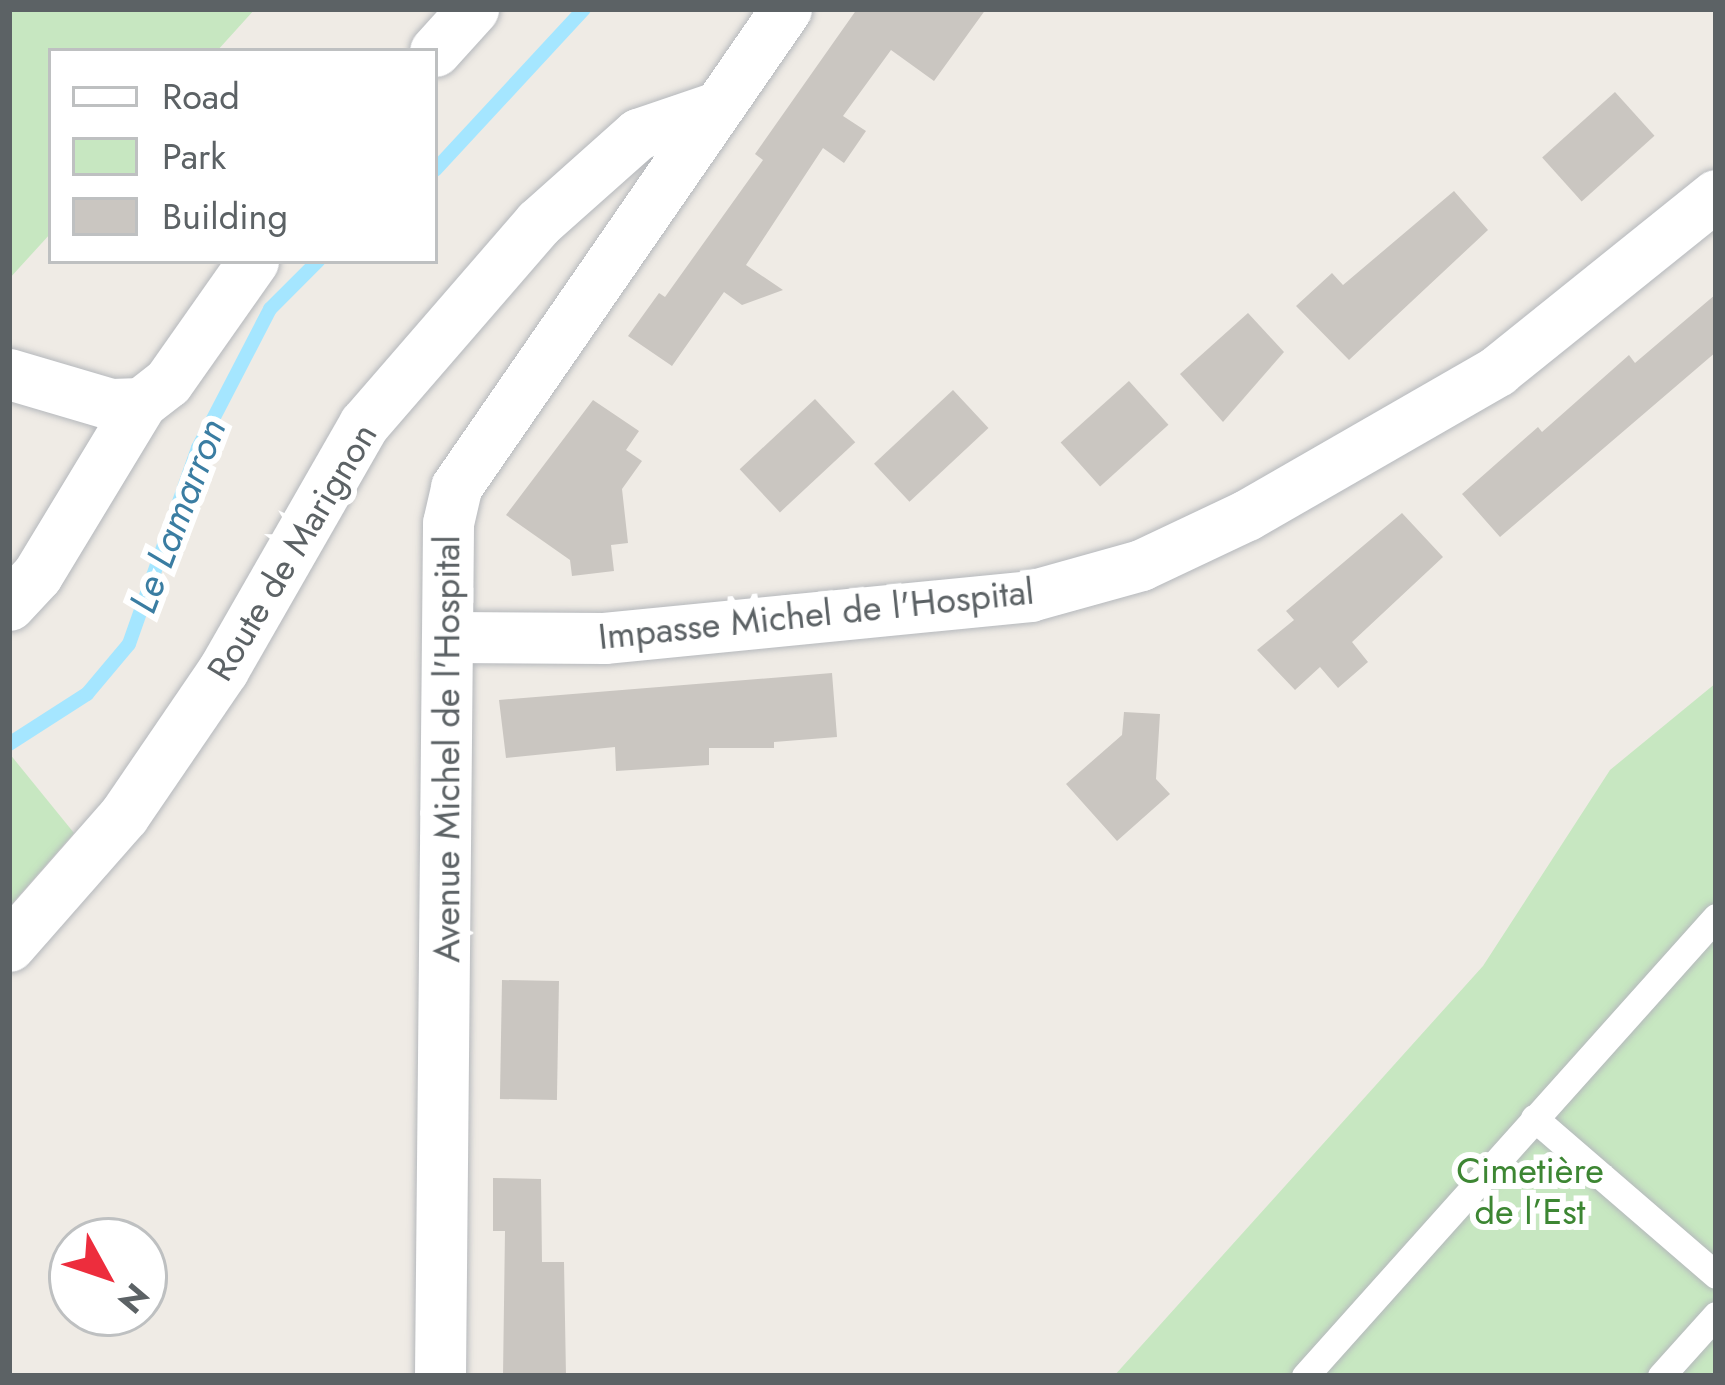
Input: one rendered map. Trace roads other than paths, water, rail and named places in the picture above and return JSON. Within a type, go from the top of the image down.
[{"type":"street","points":[[438,48],[473,9]]},
{"type":"street","name":"Avenue Michel de l'Hospital","points":[[440,1376],[448,523],[456,487],[786,9]]},
{"type":"street","name":"Route de Marignon","points":[[9,946],[124,814],[211,688],[270,596],[364,424],[538,223],[638,134],[718,107]]},
{"type":"street","name":"Impasse Michel de l'Hospital","points":[[450,637],[604,638],[1030,596],[1141,566],[1247,514],[1497,371],[1716,195]]},
{"type":"street","points":[[9,605],[37,575],[141,404],[168,382],[251,264]]},
{"type":"street","points":[[9,374],[111,404],[141,404]]},
{"type":"lane","points":[[1305,1376],[1716,917]]},
{"type":"lane","points":[[1534,1118],[1716,1275]]},
{"type":"lane","points":[[1661,1376],[1716,1315]]},
{"type":"waterway","name":"Le Lamarron","points":[[438,167],[584,9]]},
{"type":"waterway","name":"Le Lamarron","points":[[9,744],[87,694],[129,644],[198,448],[270,309],[315,264]]},
{"type":"park label","name":"Cimetière de l’Est","points":[[1530,1190]]}]
